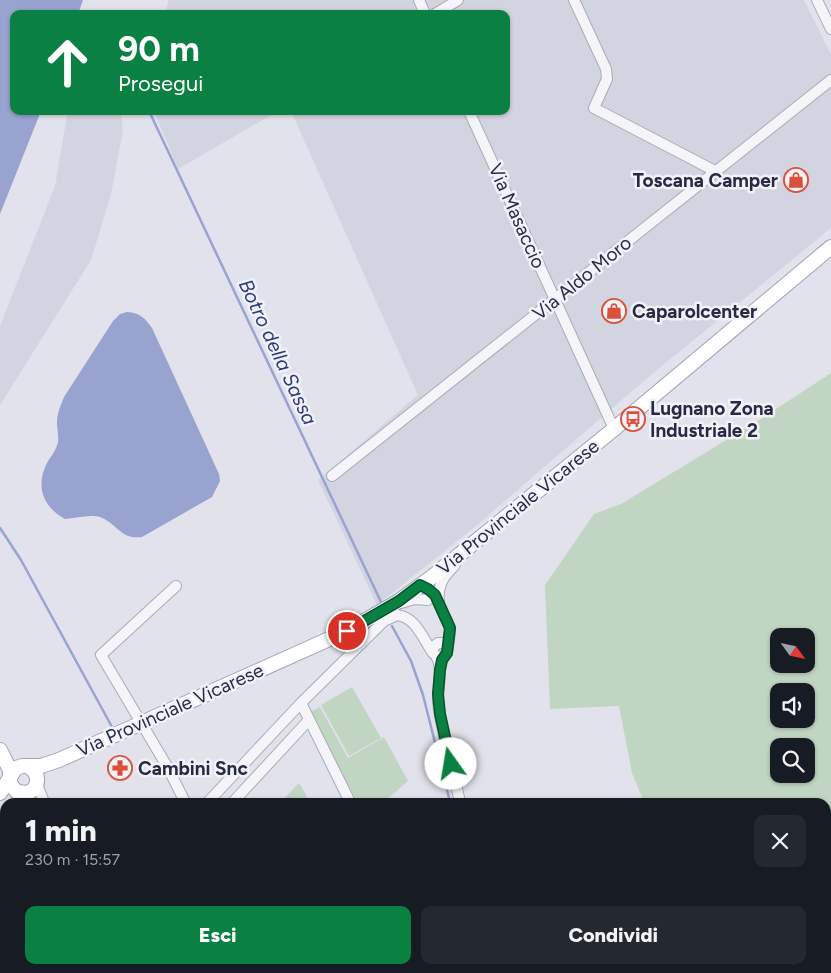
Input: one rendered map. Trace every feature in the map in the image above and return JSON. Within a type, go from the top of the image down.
[{"type":"main road","name":"Via Provinciale Vicarese","points":[[26,766],[59,760],[347,631],[399,601],[473,544],[614,429],[831,247]]},
{"type":"main road","points":[[0,748],[36,773],[37,783],[32,791],[0,798]]},
{"type":"main road","points":[[0,748],[10,770],[12,787],[20,793]]},
{"type":"main road","name":"Via Provinciale Vicarese","points":[[37,783],[59,760]]},
{"type":"main road","points":[[0,793],[16,768],[26,766]]},
{"type":"street","points":[[442,10],[458,0]]},
{"type":"street","points":[[574,0],[606,69],[607,79],[594,108],[715,171]]},
{"type":"street","points":[[817,0],[831,29]]},
{"type":"street","name":"Via Aldo Moro","points":[[332,476],[831,80]]},
{"type":"street","name":"Via Masaccio","points":[[472,115],[614,429]]},
{"type":"street","points":[[439,603],[438,594],[442,581],[473,544]]},
{"type":"street","points":[[420,585],[428,600],[445,618]]},
{"type":"street","points":[[420,585],[432,592],[450,628],[449,634],[440,650],[438,694],[439,709],[459,798]]},
{"type":"street","points":[[176,586],[101,656],[168,768],[183,798]]},
{"type":"street","points":[[375,615],[411,599],[428,600]]},
{"type":"street","points":[[212,798],[300,703],[378,627],[392,616],[400,615],[410,620],[426,640],[440,650]]},
{"type":"street","points":[[300,703],[348,798]]},
{"type":"street","points":[[236,798],[308,720]]},
{"type":"street","points":[[37,783],[41,798]]},
{"type":"street","points":[[20,793],[32,798]]},
{"type":"shaded area","points":[[169,0],[804,0],[831,55],[831,228],[652,374],[476,526],[377,605],[318,480],[418,395],[293,115],[510,115],[510,10],[165,10]]},
{"type":"shaded area","points":[[121,115],[123,130],[111,194],[91,260],[0,405],[0,326],[55,186],[67,116]]},
{"type":"shaded area","points":[[156,115],[271,115],[178,169]]},
{"type":"green space","points":[[831,373],[831,798],[642,798],[632,773],[619,706],[550,709],[545,585],[594,514],[621,504],[761,419]]},
{"type":"green space","points":[[352,687],[381,738],[349,756],[321,705]]},
{"type":"green space","points":[[320,707],[348,758],[384,737],[408,781],[389,798],[355,798],[310,712]]},
{"type":"green space","points":[[299,783],[308,798],[285,798]]},
{"type":"water","points":[[0,0],[83,0],[79,10],[10,10],[10,115],[39,115],[0,214]]},
{"type":"water","points":[[127,312],[142,317],[152,328],[219,474],[220,481],[212,497],[142,537],[124,534],[106,520],[96,516],[65,519],[57,514],[46,502],[42,488],[43,472],[58,442],[57,419],[64,397],[113,321],[120,314]]},
{"type":"waterway","name":"Botro della Sassa","points":[[151,115],[382,604]]},
{"type":"waterway","points":[[0,528],[21,560],[112,727]]},
{"type":"waterway","name":"Botro della Sassa","points":[[392,626],[411,661],[423,695],[449,798]]},
{"type":"place","name":"Toscana Camper","points":[[796,180]]},
{"type":"place","name":"Caparolcenter","points":[[614,311]]},
{"type":"place","name":"Lugnano Zona Industriale 2","points":[[633,419]]},
{"type":"place","name":"Cambini Snc","points":[[120,768]]},
{"type":"route","points":[[347,631],[399,601],[420,585],[435,595],[450,628],[447,653],[442,660],[440,670],[438,703],[451,764]]}]
